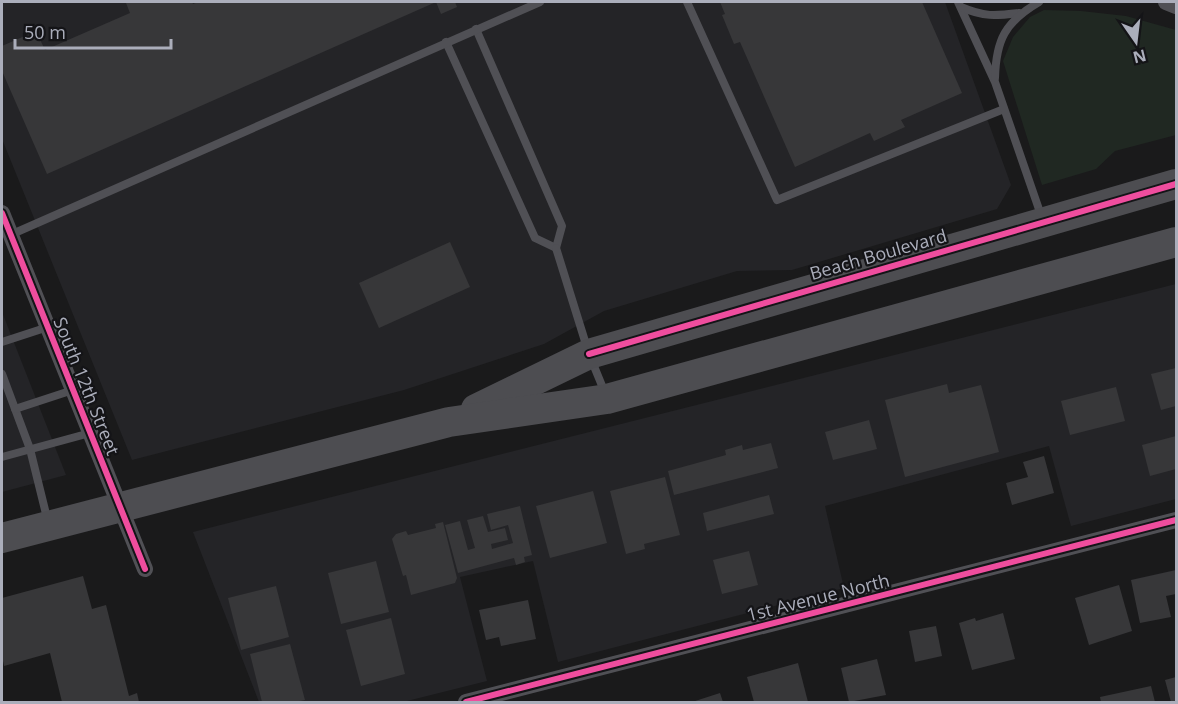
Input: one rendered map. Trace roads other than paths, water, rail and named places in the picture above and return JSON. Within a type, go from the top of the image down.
[{"type":"highway","name":"Beach Boulevard","points":[[449,422],[589,354],[1176,184]]},
{"type":"highway","points":[[2,538],[449,422],[607,399],[1176,242]]},
{"type":"street","points":[[1166,2],[1176,6]]},
{"type":"street","name":"South 12th Street","points":[[2,213],[145,570]]},
{"type":"street","name":"1st Avenue North","points":[[466,702],[1176,520]]},
{"type":"lane","points":[[10,235],[540,2]]},
{"type":"lane","points":[[687,2],[777,200],[1004,109]]},
{"type":"lane","points":[[959,4],[977,14],[992,16],[1019,13],[1039,2]]},
{"type":"lane","points":[[959,4],[995,82],[1043,221]]},
{"type":"lane","points":[[995,82],[996,54],[1004,34],[1019,13]]},
{"type":"lane","points":[[476,29],[562,226],[556,248],[589,354],[607,399]]},
{"type":"lane","points":[[446,42],[535,238],[556,248]]},
{"type":"lane","points":[[2,342],[48,327]]},
{"type":"lane","points":[[2,374],[30,449],[49,526]]},
{"type":"lane","points":[[15,409],[73,390]]},
{"type":"lane","points":[[2,456],[90,433]]}]
